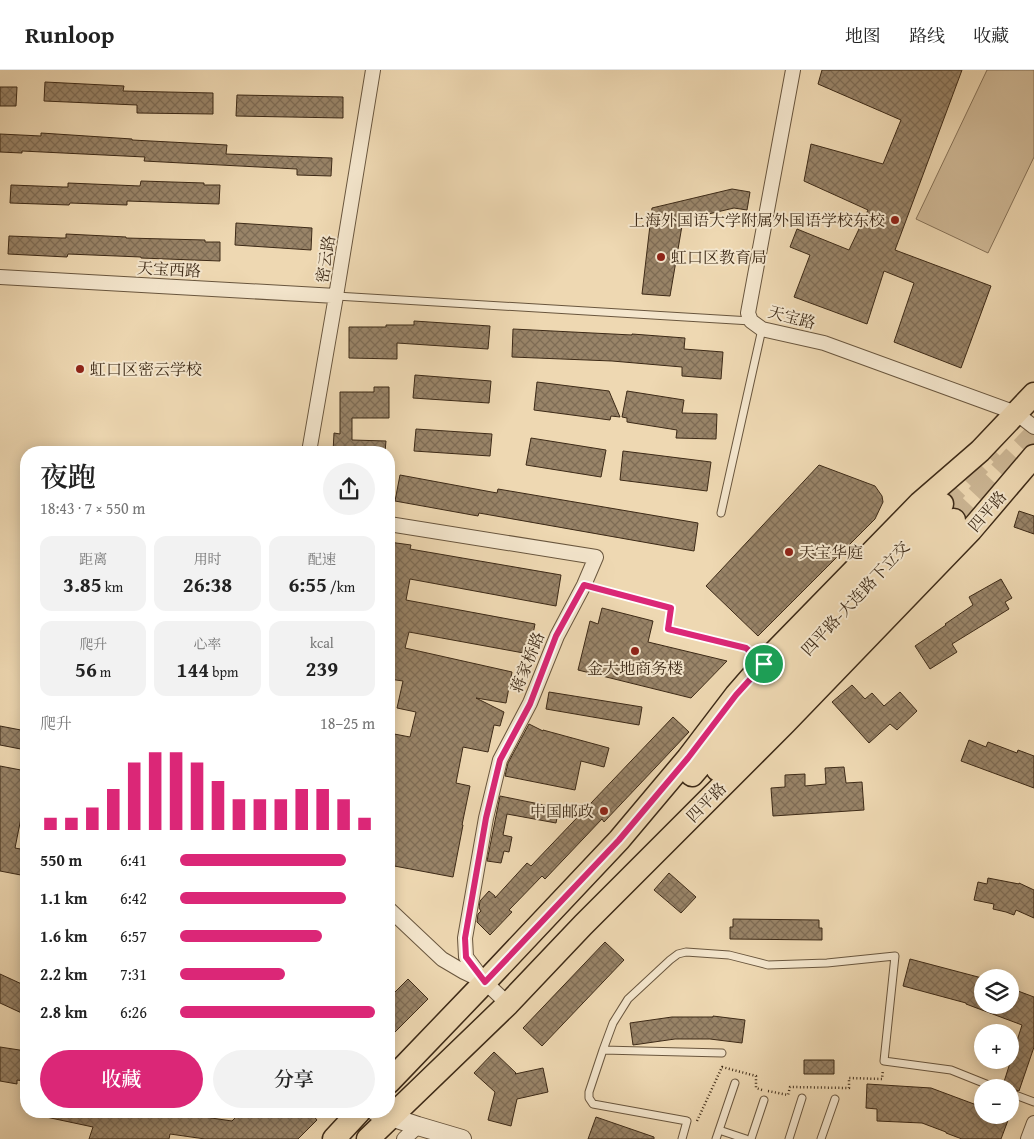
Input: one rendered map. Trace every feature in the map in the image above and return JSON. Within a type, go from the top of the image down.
[{"type":"main road","points":[[395,1076],[619,840],[688,758],[736,695],[764,664],[920,503],[980,451],[1034,394]]},
{"type":"main road","name":"四平路","points":[[395,1104],[508,1004],[583,925],[785,723],[964,536],[1034,456]]},
{"type":"main road","name":"四平路-大连路下立交","points":[[619,840],[663,803],[697,770],[729,732],[948,512],[865,614],[822,657],[670,822],[665,828],[651,857]]},
{"type":"main road","points":[[334,1139],[353,1118]]},
{"type":"main road","name":"四平路","points":[[368,1139],[380,1118]]},
{"type":"street","name":"密云路","points":[[310,446],[372,70]]},
{"type":"street","name":"天宝路","points":[[793,70],[748,313],[757,325],[824,343],[1016,413],[1034,427]]},
{"type":"street","name":"天宝西路","points":[[0,277],[336,296]]},
{"type":"street","name":"蒋家桥路","points":[[395,525],[596,557],[584,585],[556,636],[530,704],[500,760],[486,818],[465,938],[466,957],[485,982]]},
{"type":"street","points":[[395,915],[442,959],[485,982],[508,1004]]},
{"type":"street","points":[[392,1118],[462,1139]]},
{"type":"street","points":[[1028,1139],[1034,1123]]},
{"type":"street","points":[[404,1139],[418,1126]]},
{"type":"lane","points":[[336,296],[757,325],[720,513]]},
{"type":"lane","points":[[682,1139],[687,1121],[594,1104],[588,1098],[613,1023],[628,999],[670,960],[678,954],[686,952],[729,955],[768,965],[827,963],[895,956],[884,1061],[951,1070],[974,1079]]},
{"type":"lane","points":[[604,1050],[722,1052]]},
{"type":"lane","points":[[716,1139],[735,1083]]},
{"type":"lane","points":[[1019,1096],[1034,1102]]},
{"type":"lane","points":[[789,1139],[802,1098]]},
{"type":"lane","points":[[822,1139],[835,1099]]},
{"type":"lane","points":[[751,1139],[764,1100]]},
{"type":"lane","points":[[719,1130],[746,1139]]},
{"type":"path","points":[[584,585],[671,608],[668,629],[746,648],[764,664]]},
{"type":"path","points":[[687,1121],[696,1124],[722,1067],[756,1076],[756,1088],[788,1095],[790,1087],[849,1088],[849,1078],[882,1080],[884,1061]]},
{"type":"shaded area","points":[[987,70],[1034,70],[1034,157],[988,253],[916,219]]},
{"type":"building","points":[[822,70],[962,70],[895,250],[991,286],[961,368],[894,342],[914,283],[884,271],[867,324],[794,297],[810,255],[790,247],[797,229],[849,250],[868,210],[804,181],[811,144],[883,164],[901,120],[818,84]]},
{"type":"building","points":[[45,82],[124,86],[123,91],[213,93],[213,114],[137,113],[137,105],[44,101]]},
{"type":"building","points":[[0,87],[17,87],[16,106],[0,106]]},
{"type":"building","points":[[237,95],[343,97],[343,118],[236,116]]},
{"type":"building","points":[[41,133],[227,145],[226,154],[332,158],[331,176],[297,175],[297,169],[144,161],[145,157],[22,151],[22,153],[0,152],[0,134],[41,136]]},
{"type":"building","points":[[141,181],[220,185],[219,204],[127,201],[127,205],[10,203],[11,185],[68,187],[68,183],[140,186]]},
{"type":"building","name":"虹口区教育局","points":[[732,189],[750,192],[747,210],[734,208],[683,220],[670,296],[642,294],[652,208]]},
{"type":"building","points":[[236,223],[312,228],[311,250],[235,245]]},
{"type":"building","points":[[66,234],[220,242],[220,261],[68,254],[67,257],[8,254],[9,236],[66,238]]},
{"type":"building","points":[[414,321],[490,326],[488,349],[397,343],[397,359],[349,358],[349,327],[414,325]]},
{"type":"building","points":[[513,329],[685,338],[684,349],[723,352],[721,379],[682,376],[682,367],[612,361],[512,357]]},
{"type":"building","points":[[415,375],[491,381],[489,403],[413,398]]},
{"type":"building","points":[[537,382],[609,391],[620,417],[611,416],[610,420],[534,410]]},
{"type":"building","points":[[374,387],[389,387],[389,418],[352,418],[352,440],[386,441],[386,446],[333,446],[334,433],[340,434],[340,392],[374,392]]},
{"type":"building","points":[[627,391],[684,400],[682,413],[717,414],[716,439],[676,438],[677,430],[627,422],[627,418],[622,417]]},
{"type":"building","points":[[416,429],[492,434],[490,456],[414,451]]},
{"type":"building","points":[[531,438],[606,450],[601,477],[526,465]]},
{"type":"building","points":[[623,451],[711,462],[707,491],[620,480]]},
{"type":"building","name":"天宝华庭","points":[[819,465],[875,486],[882,496],[883,502],[875,519],[758,636],[706,586]]},
{"type":"building","points":[[400,475],[497,493],[498,489],[698,523],[694,551],[479,513],[478,516],[395,501]]},
{"type":"building","points":[[1019,511],[1034,516],[1034,534],[1014,527]]},
{"type":"building","points":[[395,543],[411,545],[410,549],[561,575],[556,606],[410,579],[406,600],[535,624],[529,654],[409,632],[405,648],[512,672],[506,703],[476,698],[504,712],[500,726],[494,725],[488,752],[463,747],[456,783],[470,786],[453,877],[395,866],[395,734],[410,737],[416,712],[397,708],[403,681],[395,680]]},
{"type":"building","points":[[1001,579],[1012,598],[1005,602],[1009,609],[952,644],[957,652],[930,669],[915,646],[973,605],[969,597]]},
{"type":"building","name":"金大地商务楼","points":[[602,608],[653,621],[648,642],[727,661],[691,698],[578,670],[590,621],[598,624]]},
{"type":"building","points":[[852,685],[865,699],[872,693],[884,706],[900,692],[917,711],[897,730],[890,724],[869,743],[832,702]]},
{"type":"building","points":[[549,692],[642,707],[639,725],[546,709]]},
{"type":"building","points":[[673,717],[689,732],[604,822],[602,819],[545,879],[542,876],[509,910],[512,912],[490,935],[477,922],[478,914],[481,911],[479,908],[480,901],[489,891],[495,898],[527,863],[531,866]]},
{"type":"building","points":[[529,724],[543,731],[609,748],[604,767],[581,761],[575,790],[505,776],[508,763]]},
{"type":"building","points":[[0,726],[20,730],[20,749],[0,745]]},
{"type":"building","points":[[969,740],[986,747],[988,742],[1017,753],[1018,750],[1034,756],[1034,788],[961,761]]},
{"type":"building","points":[[0,766],[20,770],[20,823],[15,848],[20,849],[20,875],[0,871]]},
{"type":"building","points":[[844,767],[846,783],[862,782],[864,810],[773,816],[771,788],[785,787],[785,775],[805,774],[805,786],[826,784],[825,768]]},
{"type":"building","points":[[500,796],[559,808],[556,823],[507,814],[503,835],[512,837],[509,852],[504,851],[501,863],[487,861]]},
{"type":"building","points":[[669,873],[696,897],[681,913],[654,890]]},
{"type":"building","points":[[988,878],[1019,883],[1034,890],[1034,918],[1016,910],[1014,915],[993,909],[994,904],[974,900],[978,882],[987,884]]},
{"type":"building","points":[[733,919],[819,920],[819,928],[822,928],[822,940],[730,939],[730,927],[733,927]]},
{"type":"building","points":[[605,942],[624,960],[542,1046],[523,1028]]},
{"type":"building","points":[[910,959],[974,976],[974,1007],[966,1003],[903,986]]},
{"type":"building","points":[[0,974],[20,983],[20,1012],[0,1003]]},
{"type":"building","points":[[408,979],[428,999],[395,1032],[395,992]]},
{"type":"building","points":[[1019,991],[1034,997],[1034,1047],[1019,1091],[1019,1079],[1005,1079],[1008,1069],[1019,1069],[1019,1034],[1022,1025],[993,1014],[1019,1014]]},
{"type":"building","points":[[713,1016],[745,1020],[742,1043],[710,1039],[675,1039],[633,1045],[630,1023],[672,1017]]},
{"type":"building","points":[[0,1047],[20,1050],[20,1080],[17,1080],[17,1084],[0,1081]]},
{"type":"building","points":[[494,1052],[515,1074],[543,1068],[548,1092],[517,1099],[511,1126],[488,1120],[495,1092],[474,1073]]},
{"type":"building","points":[[804,1060],[834,1060],[834,1074],[804,1074]]},
{"type":"building","points":[[867,1084],[931,1088],[974,1104],[974,1124],[1007,1124],[1001,1139],[962,1139],[922,1123],[877,1121],[877,1109],[866,1108]]},
{"type":"building","points":[[596,1117],[654,1137],[654,1139],[588,1139]]},
{"type":"building","points":[[51,1118],[211,1118],[232,1121],[235,1118],[315,1118],[317,1120],[298,1139],[205,1139],[170,1134],[169,1139],[89,1139],[93,1127]]},
{"type":"tunnel","points":[[954,520],[1034,435]]},
{"type":"tunnel","points":[[942,504],[994,450]]},
{"type":"place","name":"上海外国语大学附属外国语学校东校","points":[[895,220]]},
{"type":"place","name":"虹口区教育局","points":[[661,257]]},
{"type":"place","name":"虹口区密云学校","points":[[80,369]]},
{"type":"place","name":"天宝华庭","points":[[789,552]]},
{"type":"place","name":"金大地商务楼","points":[[635,651]]},
{"type":"place","name":"中国邮政","points":[[604,811]]},
{"type":"route","points":[[584,585],[671,608],[668,629],[746,648],[764,664],[736,695],[688,758],[619,840],[485,982],[466,957],[465,938],[486,818],[500,760],[530,704],[556,636],[584,585]]}]
